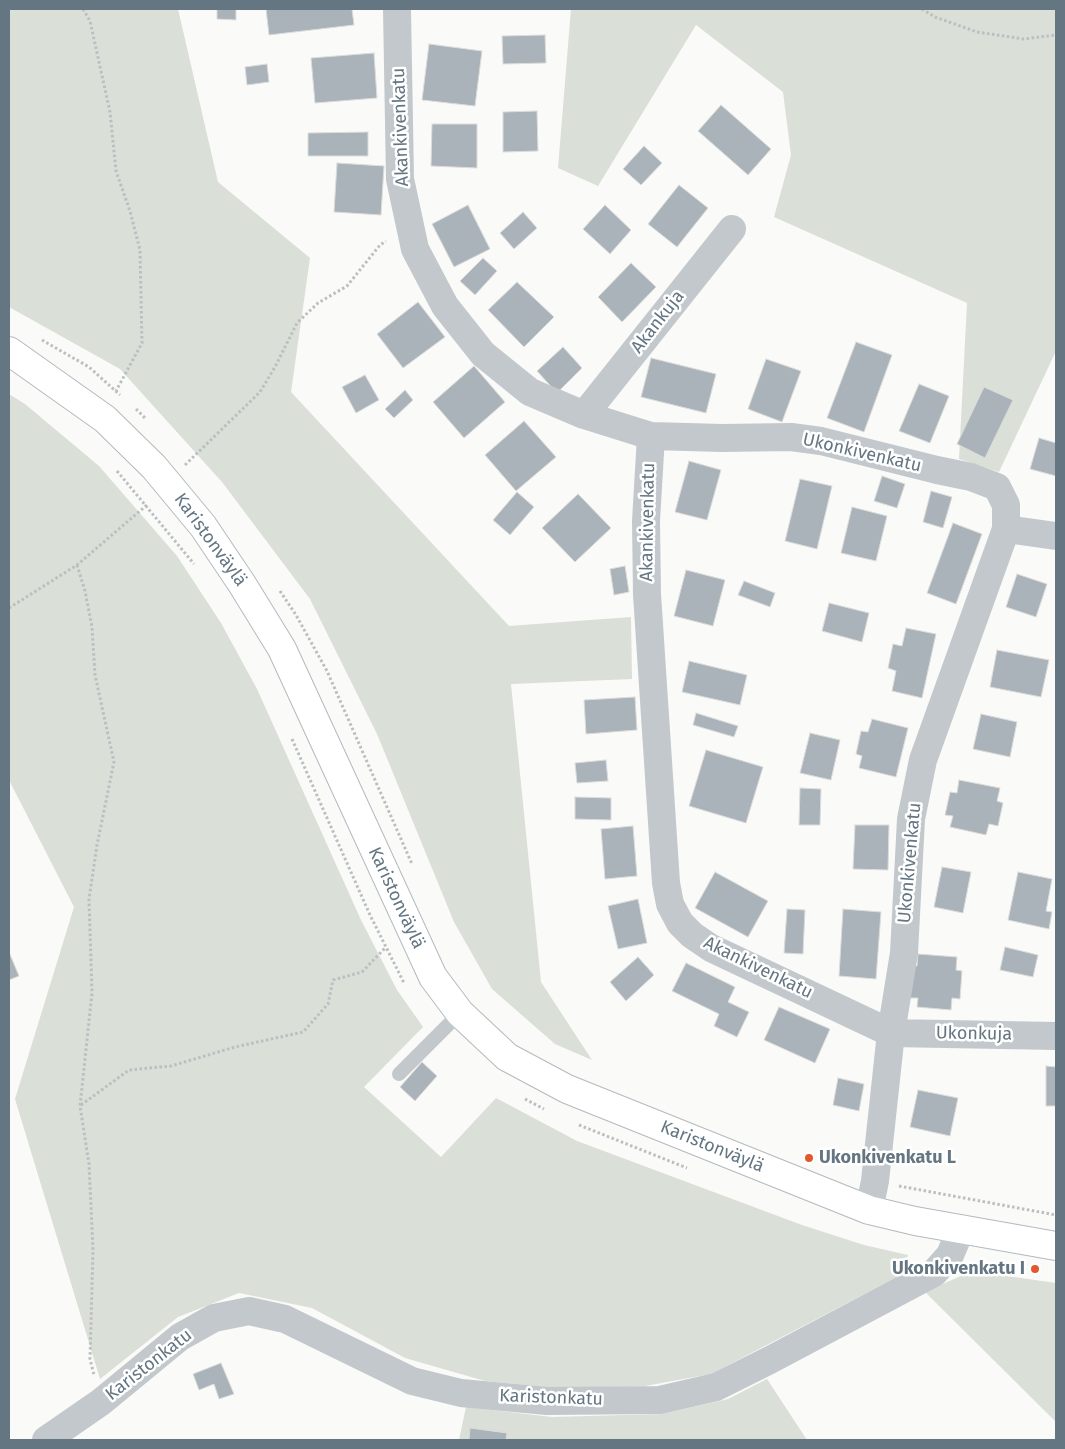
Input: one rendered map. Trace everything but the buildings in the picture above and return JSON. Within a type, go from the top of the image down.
[{"type":"street","name":"Akankivenkatu","points":[[398,9],[400,179],[415,249],[445,306],[483,354],[530,392],[584,415],[650,436],[646,521],[647,594],[666,883],[670,904],[680,923],[692,935],[711,948],[891,1033]]},
{"type":"street","name":"Akankuja","points":[[584,415],[732,230]]},
{"type":"street","name":"Karistonväylä","points":[[9,351],[105,419],[154,467],[203,526],[238,576],[282,649],[433,976],[460,1013],[508,1057],[568,1089],[868,1210],[961,1229]]},
{"type":"street","name":"Ukonkivenkatu","points":[[650,436],[798,438],[821,441],[971,477],[996,487],[1006,505],[1006,529],[923,760],[911,819],[904,954],[891,1033],[875,1181],[868,1210]]},
{"type":"street","points":[[1006,529],[1056,536]]},
{"type":"street","name":"Ukonkuja","points":[[891,1033],[1056,1036]]},
{"type":"street","points":[[961,1229],[1056,1246]]},
{"type":"street","name":"Karistonkatu","points":[[46,1440],[101,1402],[180,1338],[214,1318],[249,1311],[285,1318],[412,1381],[461,1393],[546,1401],[660,1400],[716,1387],[934,1273],[950,1255],[961,1229]]},
{"type":"lane","points":[[399,1074],[460,1013]]},
{"type":"path","points":[[82,9],[90,21],[110,112],[116,171],[130,211],[140,250],[142,343],[116,391]]},
{"type":"path","points":[[922,9],[935,17],[977,32],[1024,38],[1056,35]]},
{"type":"path","points":[[186,464],[260,392],[276,367],[298,322],[318,303],[347,286],[380,245],[410,226]]},
{"type":"path","points":[[40,338],[89,367],[122,397]]},
{"type":"path","points":[[135,408],[148,421]]},
{"type":"path","points":[[180,457],[192,472]]},
{"type":"path","points":[[114,467],[194,564]]},
{"type":"path","points":[[9,608],[77,565],[146,505]]},
{"type":"path","points":[[77,565],[85,591],[92,627],[95,675],[114,762],[97,846],[89,899],[92,993],[80,1106],[89,1164],[93,1250],[90,1359],[101,1402]]},
{"type":"path","points":[[280,590],[296,614],[328,671],[415,870]]},
{"type":"path","points":[[289,733],[370,915],[406,986]]},
{"type":"path","points":[[80,1106],[129,1070],[171,1066],[235,1047],[303,1032],[328,1004],[333,980],[362,972],[386,947]]},
{"type":"path","points":[[518,1094],[533,1104],[551,1112]]},
{"type":"path","points":[[578,1124],[694,1170]]},
{"type":"path","points":[[875,1181],[1056,1215]]},
{"type":"shaded area","points":[[9,9],[178,9],[218,182],[310,258],[291,392],[509,626],[631,617],[632,679],[511,684],[541,982],[592,1060],[555,1044],[492,989],[454,922],[377,734],[310,599],[222,482],[120,369],[9,307]]},
{"type":"shaded area","points":[[571,9],[1056,9],[1056,351],[999,472],[959,459],[967,303],[774,217],[791,155],[783,92],[696,25],[598,186],[558,168]]},
{"type":"shaded area","points":[[9,394],[25,404],[99,466],[177,556],[221,623],[257,689],[361,920],[397,990],[423,1027],[364,1087],[441,1157],[496,1098],[577,1141],[802,1225],[864,1245],[908,1255],[903,1274],[711,1374],[645,1386],[555,1388],[485,1381],[405,1358],[312,1308],[239,1293],[178,1317],[100,1379],[15,1099],[74,907],[9,780]]},
{"type":"shaded area","points":[[972,1271],[1056,1283],[1056,1422],[925,1292]]},
{"type":"shaded area","points":[[767,1379],[807,1440],[459,1440],[466,1407],[552,1417],[662,1414],[728,1399]]},
{"type":"place","name":"Ukonkivenkatu L","points":[[809,1158]]},
{"type":"place","name":"Ukonkivenkatu I","points":[[1035,1269]]}]
